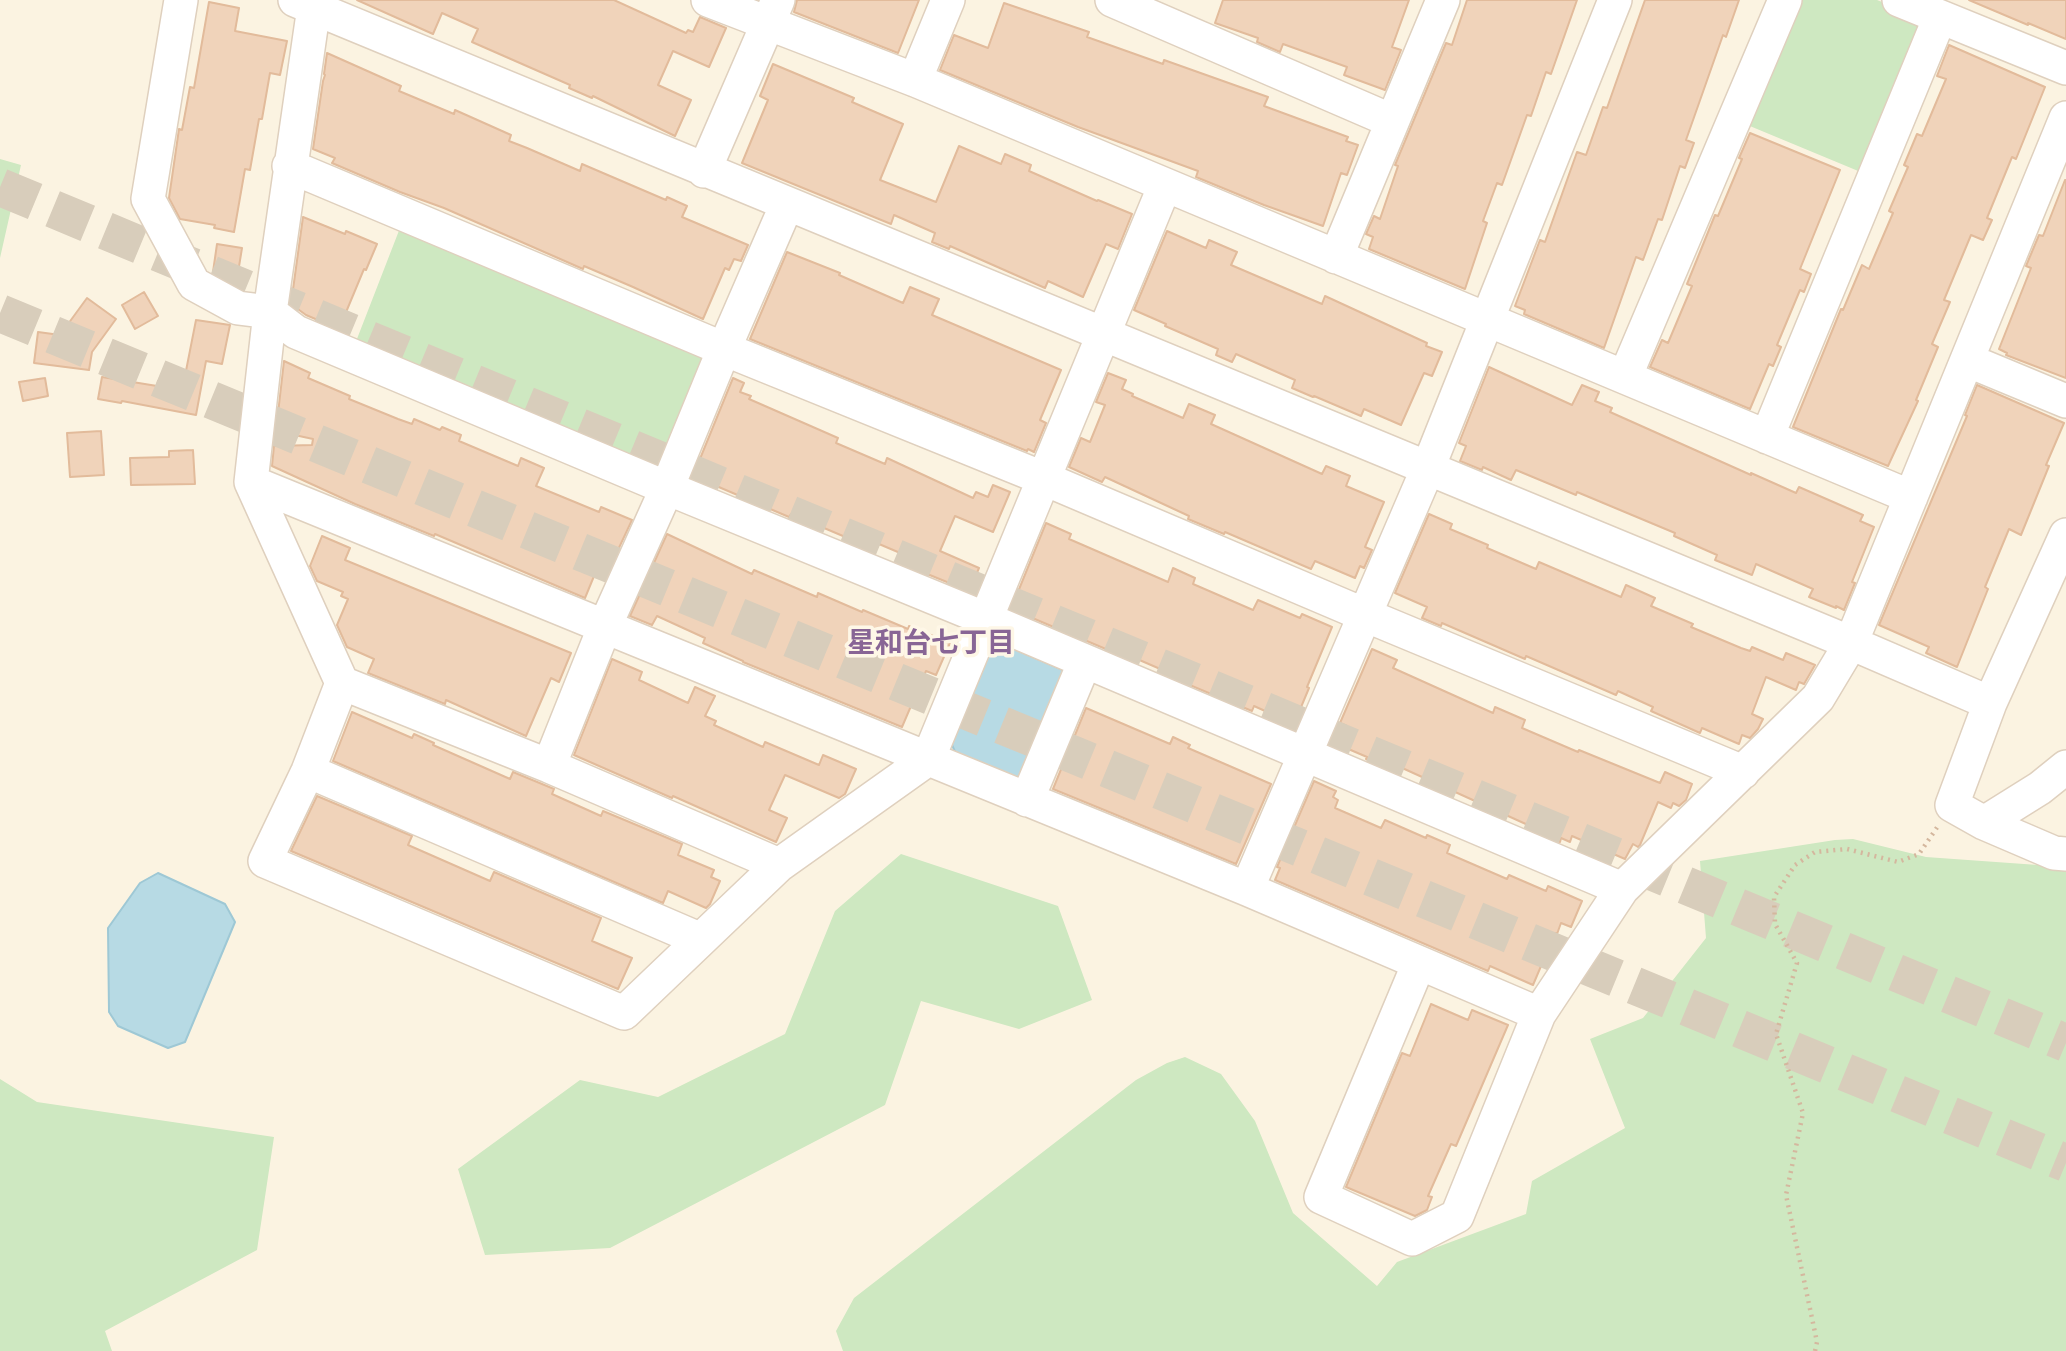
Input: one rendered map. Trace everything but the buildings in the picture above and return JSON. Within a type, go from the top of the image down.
[{"type":"street","points":[[181,0],[148,200],[194,284],[238,307],[270,312],[296,332],[1306,753],[1622,889]]},
{"type":"street","points":[[708,0],[773,12],[915,80],[1911,497]]},
{"type":"street","points":[[915,80],[948,0]]},
{"type":"street","points":[[1112,0],[1392,121]]},
{"type":"street","points":[[1336,257],[1443,0]]},
{"type":"street","points":[[1247,889],[1428,468],[1615,0]]},
{"type":"street","points":[[1625,377],[1785,0]]},
{"type":"street","points":[[1899,0],[2066,68]]},
{"type":"street","points":[[779,865],[549,766],[342,683],[251,482],[308,3],[704,171],[1428,468],[1990,703]]},
{"type":"street","points":[[704,171],[773,12]]},
{"type":"street","points":[[1767,437],[1940,17]]},
{"type":"street","points":[[1419,962],[1321,1197],[1412,1239],[1457,1216],[1539,1014],[1622,889],[1818,698],[1851,643],[2066,118]]},
{"type":"street","points":[[289,166],[1743,772]]},
{"type":"street","points":[[342,683],[308,771],[265,861],[624,1013],[779,865],[928,759],[1165,185]]},
{"type":"street","points":[[549,766],[605,626],[667,488],[787,204]]},
{"type":"street","points":[[1967,360],[2066,401]]},
{"type":"street","points":[[251,482],[1247,889],[1539,1014]]},
{"type":"street","points":[[2066,535],[1990,703],[1952,805],[1984,824],[2054,853],[2066,854]]},
{"type":"street","points":[[1027,800],[1085,661]]},
{"type":"street","points":[[1984,824],[2040,788],[2066,767]]},
{"type":"street","points":[[308,771],[699,939]]},
{"type":"path","points":[[1815,1351],[1817,1342],[1786,1195],[1803,1113],[1776,1034],[1797,964],[1775,924],[1774,897],[1795,865],[1815,852],[1847,849],[1898,862],[1919,854],[1952,805]]},
{"type":"green space","points":[[1797,0],[1877,0],[1915,15],[1924,32],[1863,173],[1745,124]]},
{"type":"green space","points":[[0,159],[21,165],[0,258]]},
{"type":"green space","points":[[400,228],[697,348],[706,366],[664,461],[650,470],[355,344]]},
{"type":"green space","points":[[1853,839],[1926,857],[2066,867],[2066,1351],[843,1351],[836,1331],[854,1298],[1136,1080],[1167,1063],[1185,1057],[1221,1074],[1255,1121],[1293,1213],[1377,1286],[1397,1262],[1526,1214],[1532,1181],[1625,1128],[1590,1039],[1643,1018],[1706,938],[1700,861]]},
{"type":"green space","points":[[901,854],[1058,906],[1092,1000],[1019,1029],[921,1001],[885,1105],[610,1248],[485,1255],[458,1169],[580,1080],[658,1097],[785,1034],[835,911]]},
{"type":"green space","points":[[0,1079],[37,1102],[274,1137],[257,1250],[105,1331],[112,1351],[0,1351]]},
{"type":"water","points":[[1005,645],[1070,673],[1024,786],[959,760],[951,743],[988,651]]},
{"type":"water","points":[[158,873],[225,904],[235,922],[185,1042],[168,1048],[118,1026],[109,1012],[108,928],[140,883]]},
{"type":"tunnel","points":[[0,187],[2066,1043]]},
{"type":"tunnel","points":[[0,313],[2066,1163]]},
{"type":"district","name":"星和台七丁目","points":[[931,645]]}]
